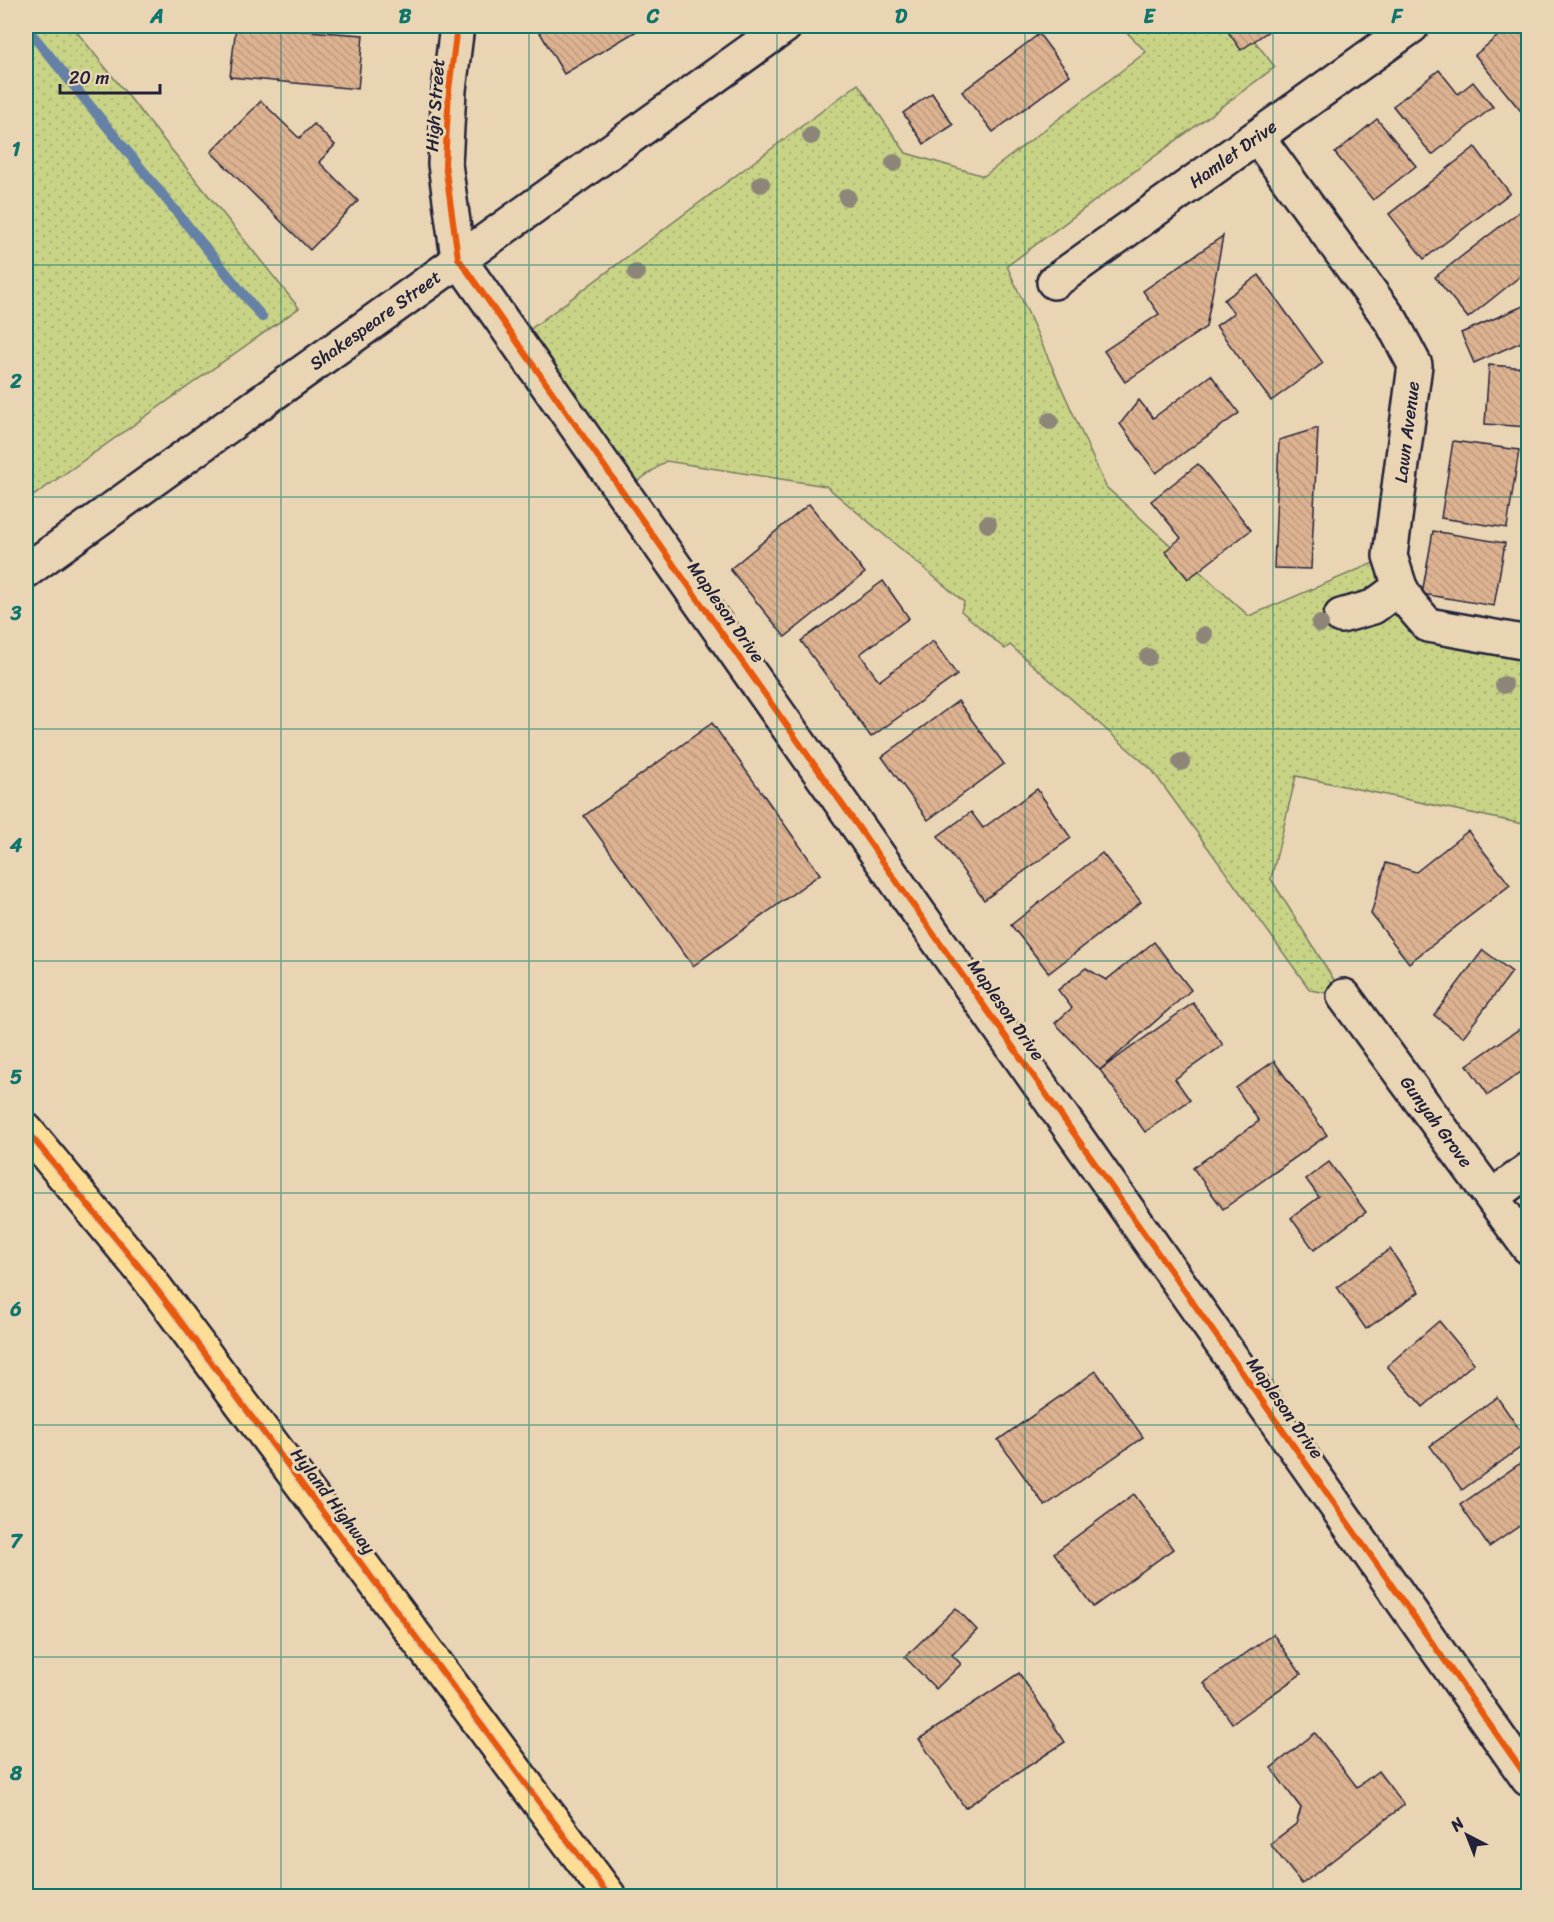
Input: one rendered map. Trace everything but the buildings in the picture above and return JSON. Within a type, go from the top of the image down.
[{"type":"main road","name":"Hyland Highway","points":[[26,1130],[146,1275],[609,1896]]},
{"type":"street","name":"High Street","points":[[457,26],[449,90],[446,164],[459,258]]},
{"type":"street","name":"Shakespeare Street","points":[[26,571],[785,26]]},
{"type":"street","name":"Hamlet Drive","points":[[1054,282],[1412,26]]},
{"type":"street","name":"Lawn Avenue","points":[[1258,138],[1392,322],[1415,365],[1390,556],[1400,587],[1409,603],[1428,625],[1528,643]]},
{"type":"street","name":"Mapleson Drive","points":[[459,258],[1528,1779]]},
{"type":"street","points":[[1341,616],[1373,607],[1400,587]]},
{"type":"street","name":"Gunyah Grove","points":[[1344,996],[1493,1196],[1528,1247]]},
{"type":"street","points":[[1493,1196],[1528,1170]]},
{"type":"green space","points":[[26,26],[72,26],[299,308],[26,501]]},
{"type":"green space","points":[[1121,26],[1243,26],[1275,67],[1007,266],[1106,487],[1249,616],[1390,556],[1409,603],[1528,643],[1528,825],[1296,776],[1271,879],[1344,996],[1310,990],[1152,770],[1010,645],[1005,649],[961,611],[964,602],[826,486],[666,461],[623,492],[516,340],[858,84],[906,153],[984,176],[1146,52]]},
{"type":"waterway","points":[[26,27],[262,317]]},
{"type":"cycle path","points":[[457,26],[449,90],[445,164],[458,258],[1528,1779]]},
{"type":"cycle path","points":[[26,1130],[146,1275],[609,1896]]}]
